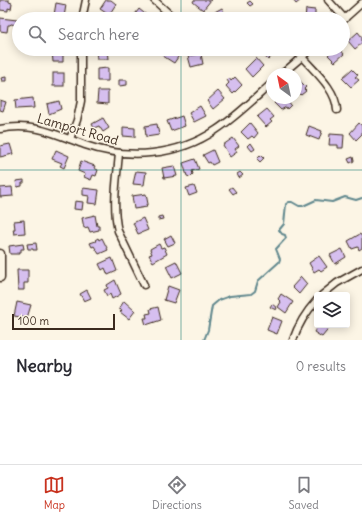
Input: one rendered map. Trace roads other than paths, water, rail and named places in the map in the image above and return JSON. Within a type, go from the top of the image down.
[{"type":"street","points":[[83,12],[86,0]]},
{"type":"street","points":[[154,0],[167,12]]},
{"type":"street","points":[[328,0],[338,12]]},
{"type":"street","points":[[350,14],[362,4]]},
{"type":"street","points":[[70,139],[77,120],[81,101],[81,56]]},
{"type":"street","points":[[289,68],[302,57],[331,91],[337,103],[338,110]]},
{"type":"street","name":"Lamport Road","points":[[0,129],[16,126],[34,127],[52,131],[86,145],[119,153],[158,153],[187,144],[216,130],[230,120],[266,88]]},
{"type":"street","points":[[119,153],[114,207],[116,222],[118,231],[144,285]]},
{"type":"street","points":[[0,254],[0,278]]},
{"type":"street","points":[[326,292],[337,283],[362,269]]},
{"type":"street","points":[[293,340],[298,327],[314,304]]},
{"type":"waterway","points":[[204,340],[208,330],[212,306],[219,300],[230,296],[251,294],[255,291],[258,281],[279,262],[280,259],[276,249],[286,238],[285,235],[279,230],[284,224],[286,204],[292,202],[299,206],[303,206],[316,200],[332,202],[345,197],[356,200],[362,198]]}]
